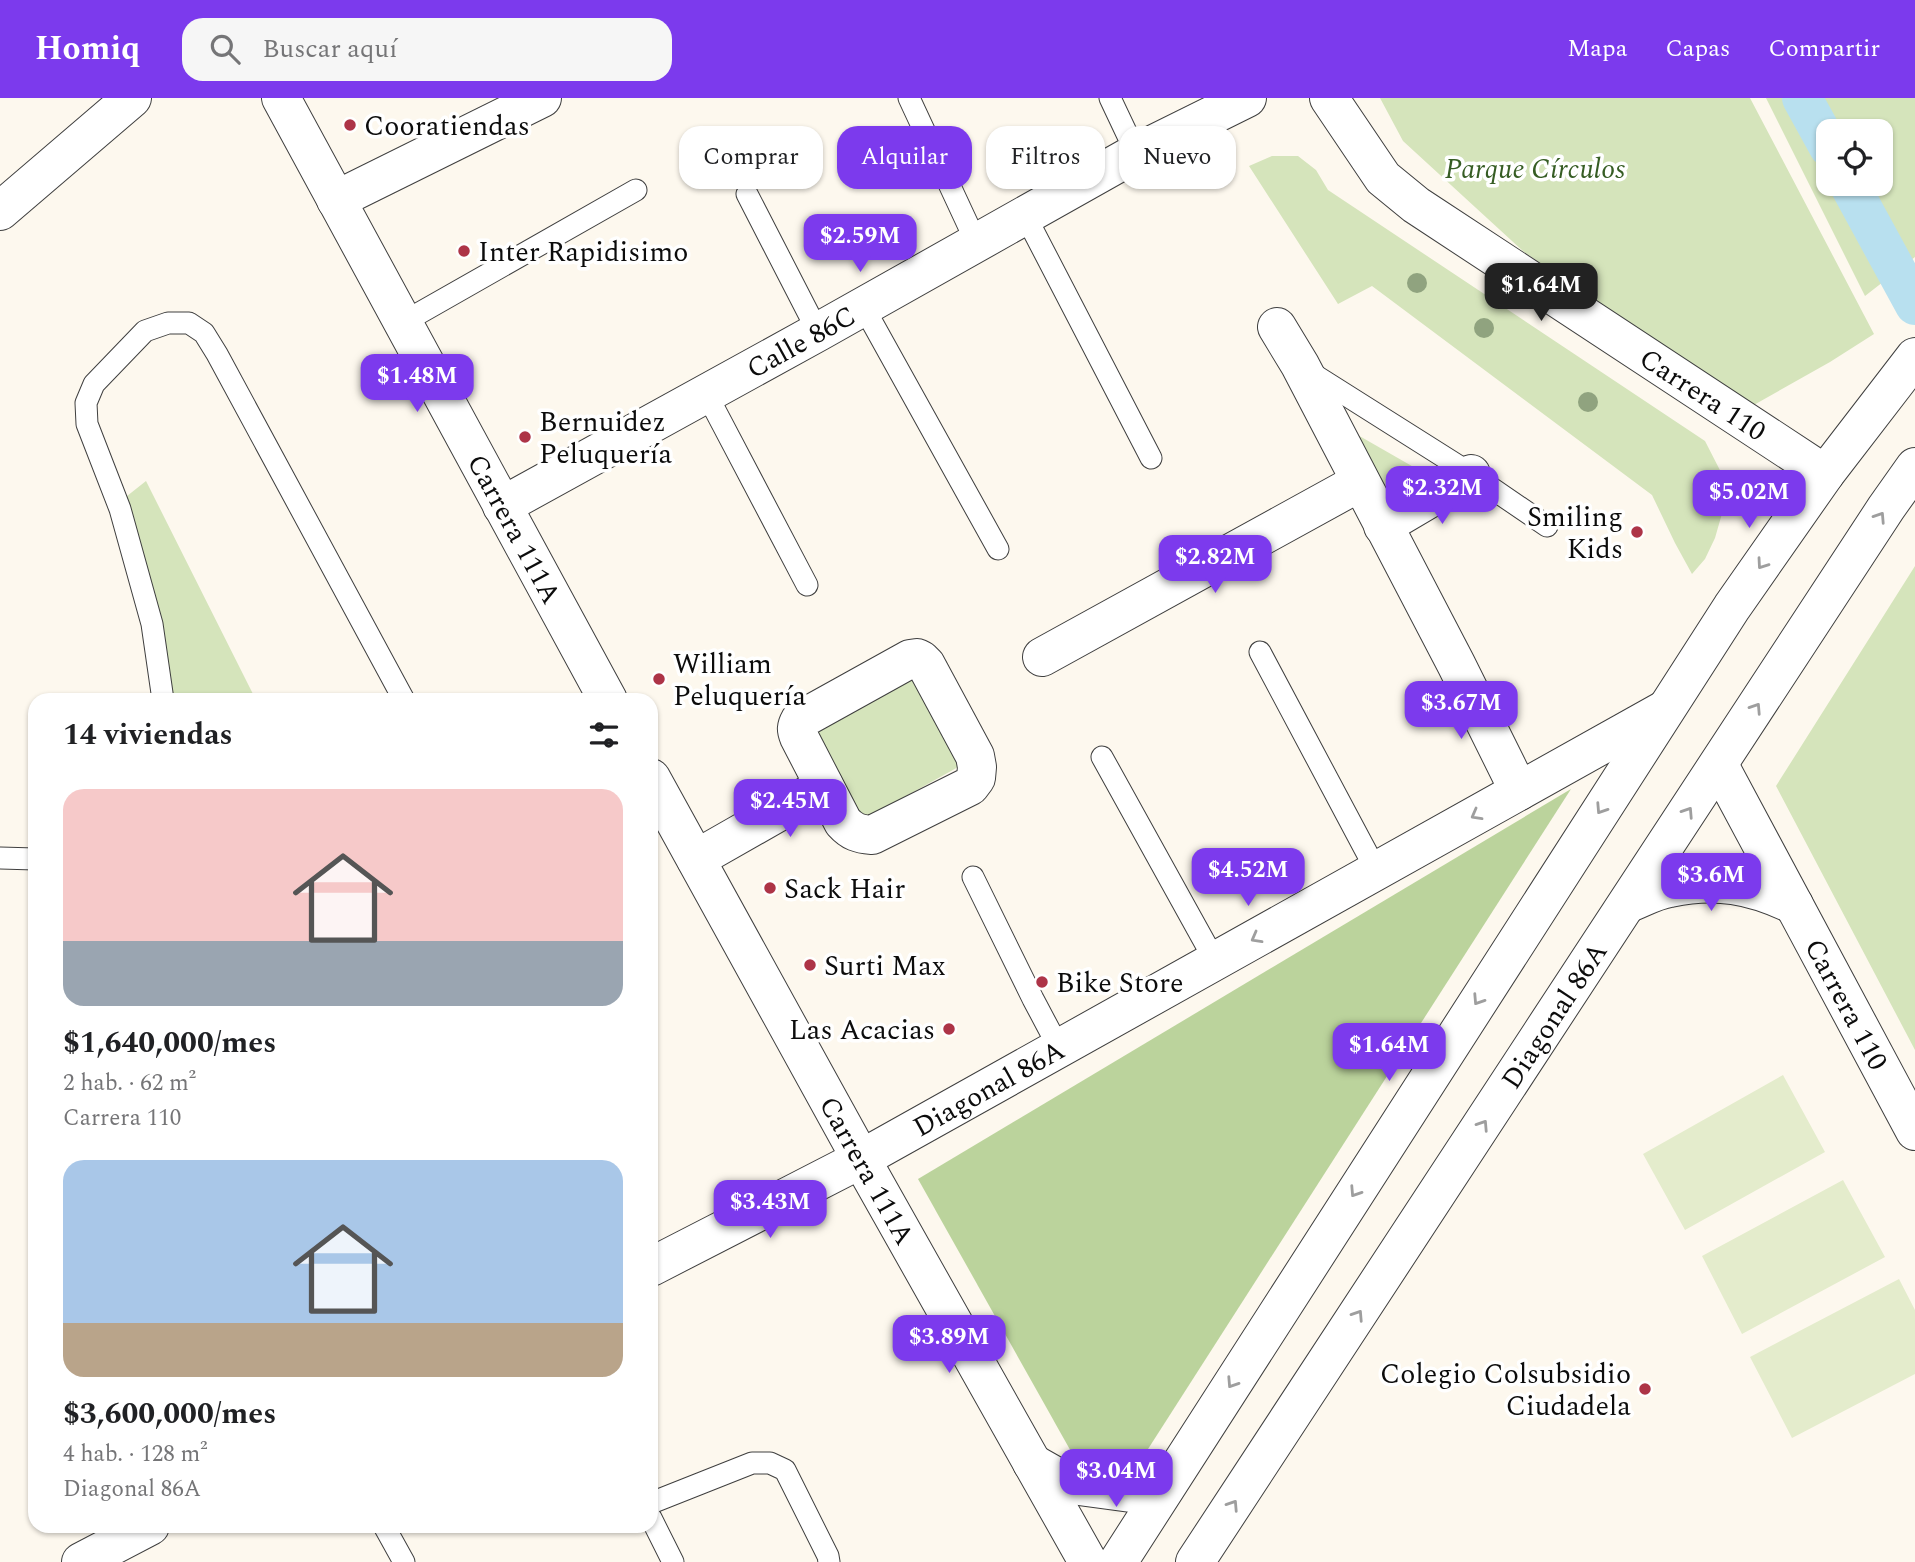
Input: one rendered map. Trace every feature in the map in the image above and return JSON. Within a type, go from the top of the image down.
[{"type":"street","points":[[0,211],[132,98]]},
{"type":"street","name":"Carrera 111A","points":[[281,98],[604,693]]},
{"type":"street","points":[[335,200],[542,98]]},
{"type":"street","name":"Calle 86C","points":[[1190,126],[1247,98]]},
{"type":"street","name":"Carrera 110","points":[[1329,98],[1383,178],[1416,205],[1825,474]]},
{"type":"street","name":"Calle 86C","points":[[502,506],[1119,162]]},
{"type":"street","points":[[1277,327],[1300,365],[1456,664],[1519,791]]},
{"type":"street","name":"Diagonal 86A","points":[[1118,1562],[1732,607],[1825,474],[1915,357]]},
{"type":"street","name":"Diagonal 86A","points":[[1195,1562],[1915,467]]},
{"type":"street","points":[[1383,526],[1471,474]]},
{"type":"street","points":[[1042,657],[1360,482]]},
{"type":"street","points":[[910,659],[921,660],[971,746],[977,767],[976,778],[970,786],[872,835],[850,830],[824,786],[796,730],[800,720],[910,659]]},
{"type":"street","name":"Diagonal 86A","points":[[658,1263],[861,1159],[1664,710]]},
{"type":"street","name":"Carrera 110","points":[[1719,765],[1915,1131]]},
{"type":"street","points":[[696,859],[824,786]]},
{"type":"street","name":"Carrera 111A","points":[[658,791],[1088,1562]]},
{"type":"street","points":[[1629,903],[1669,888],[1712,883],[1754,889],[1794,905]]},
{"type":"street","points":[[1032,1463],[1079,1486],[1131,1493],[1165,1488]]},
{"type":"street","points":[[81,1562],[137,1533]]},
{"type":"lane","points":[[909,98],[976,242]]},
{"type":"lane","points":[[1110,98],[1123,126]]},
{"type":"lane","points":[[402,323],[636,190]]},
{"type":"lane","points":[[747,194],[818,332]]},
{"type":"lane","points":[[1025,215],[1151,458]]},
{"type":"lane","points":[[863,306],[998,549]]},
{"type":"lane","points":[[162,693],[152,624],[120,509],[87,424],[86,403],[94,384],[145,331],[168,323],[189,323],[204,333],[217,354],[400,693]]},
{"type":"lane","points":[[1300,365],[1547,526]]},
{"type":"lane","points":[[706,393],[807,585]]},
{"type":"lane","points":[[1260,652],[1376,870]]},
{"type":"lane","points":[[1102,757],[1215,961]]},
{"type":"lane","points":[[0,858],[28,859]]},
{"type":"lane","points":[[973,877],[1059,1048]]},
{"type":"lane","points":[[658,1500],[752,1462],[770,1462],[785,1471],[829,1562]]},
{"type":"lane","points":[[658,1532],[673,1562]]},
{"type":"lane","points":[[388,1533],[404,1562]]},
{"type":"green space","name":"Parque Círculos","points":[[1380,98],[1750,98],[1874,334],[1752,406],[1524,252],[1403,141]]},
{"type":"green space","points":[[1766,98],[1915,98],[1915,257],[1865,296]]},
{"type":"green space","points":[[1272,156],[1298,156],[1316,170],[1328,190],[1705,441],[1726,482],[1723,510],[1715,538],[1705,559],[1692,574],[1652,495],[1372,286],[1338,304],[1249,166]]},
{"type":"green space","points":[[1349,430],[1431,477],[1386,502]]},
{"type":"green space","points":[[146,481],[252,693],[171,693],[169,665],[122,500]]},
{"type":"green space","points":[[1915,566],[1915,1050],[1776,786]]},
{"type":"green space","points":[[919,662],[969,761],[854,825],[803,726]]},
{"type":"green space","points":[[1571,789],[1141,1460],[1073,1455],[918,1179]]},
{"type":"green space","points":[[1783,1075],[1825,1152],[1685,1230],[1643,1154]]},
{"type":"green space","points":[[1843,1180],[1885,1257],[1742,1334],[1702,1256]]},
{"type":"green space","points":[[1899,1279],[1915,1310],[1915,1374],[1792,1438],[1750,1357]]},
{"type":"waterway","points":[[1802,98],[1816,123]]},
{"type":"waterway","points":[[1856,196],[1915,305]]},
{"type":"place","name":"Cooratiendas","points":[[350,125]]},
{"type":"place","name":"Inter Rapidisimo","points":[[464,251]]},
{"type":"place","name":"Bernuidez Peluquería","points":[[525,437]]},
{"type":"place","name":"Smiling Kids","points":[[1637,532]]},
{"type":"place","name":"William Peluquería","points":[[659,679]]},
{"type":"place","name":"Sack Hair","points":[[770,888]]},
{"type":"place","name":"Surti Max","points":[[810,965]]},
{"type":"place","name":"Bike Store","points":[[1042,982]]},
{"type":"place","name":"Las Acacias","points":[[949,1029]]},
{"type":"place","name":"Colegio Colsubsidio Ciudadela","points":[[1645,1389]]}]
